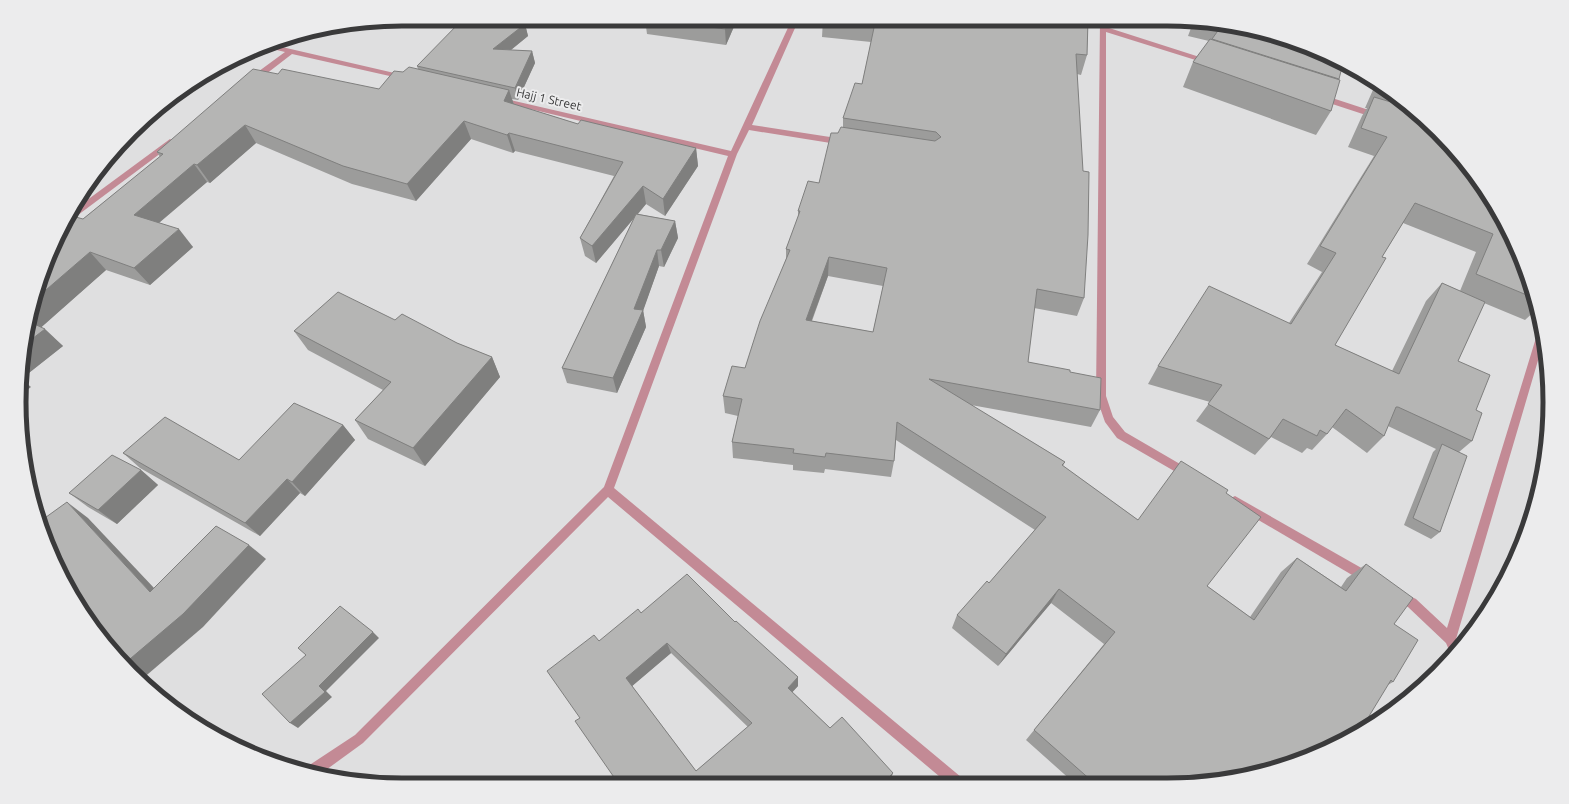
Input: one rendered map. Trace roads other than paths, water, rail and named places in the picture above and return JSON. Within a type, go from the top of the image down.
[{"type":"street","points":[[317,768],[359,739],[608,490],[733,154],[747,127],[793,26]]},
{"type":"street","points":[[1102,26],[1101,396],[1109,418],[1121,435],[1196,478]]},
{"type":"street","points":[[1108,26],[1215,64]]},
{"type":"street","points":[[276,48],[408,78]]},
{"type":"street","points":[[247,84],[291,51]]},
{"type":"street","points":[[1313,95],[1388,119]]},
{"type":"street","name":"Hajj 1 Street","points":[[493,98],[733,154]]},
{"type":"street","points":[[747,127],[855,144]]},
{"type":"street","points":[[78,211],[178,136]]},
{"type":"street","points":[[1450,639],[1538,343]]},
{"type":"street","points":[[608,490],[951,778]]},
{"type":"street","points":[[1230,498],[1378,584]]},
{"type":"street","points":[[1392,591],[1412,603],[1450,639],[1453,646]]}]
